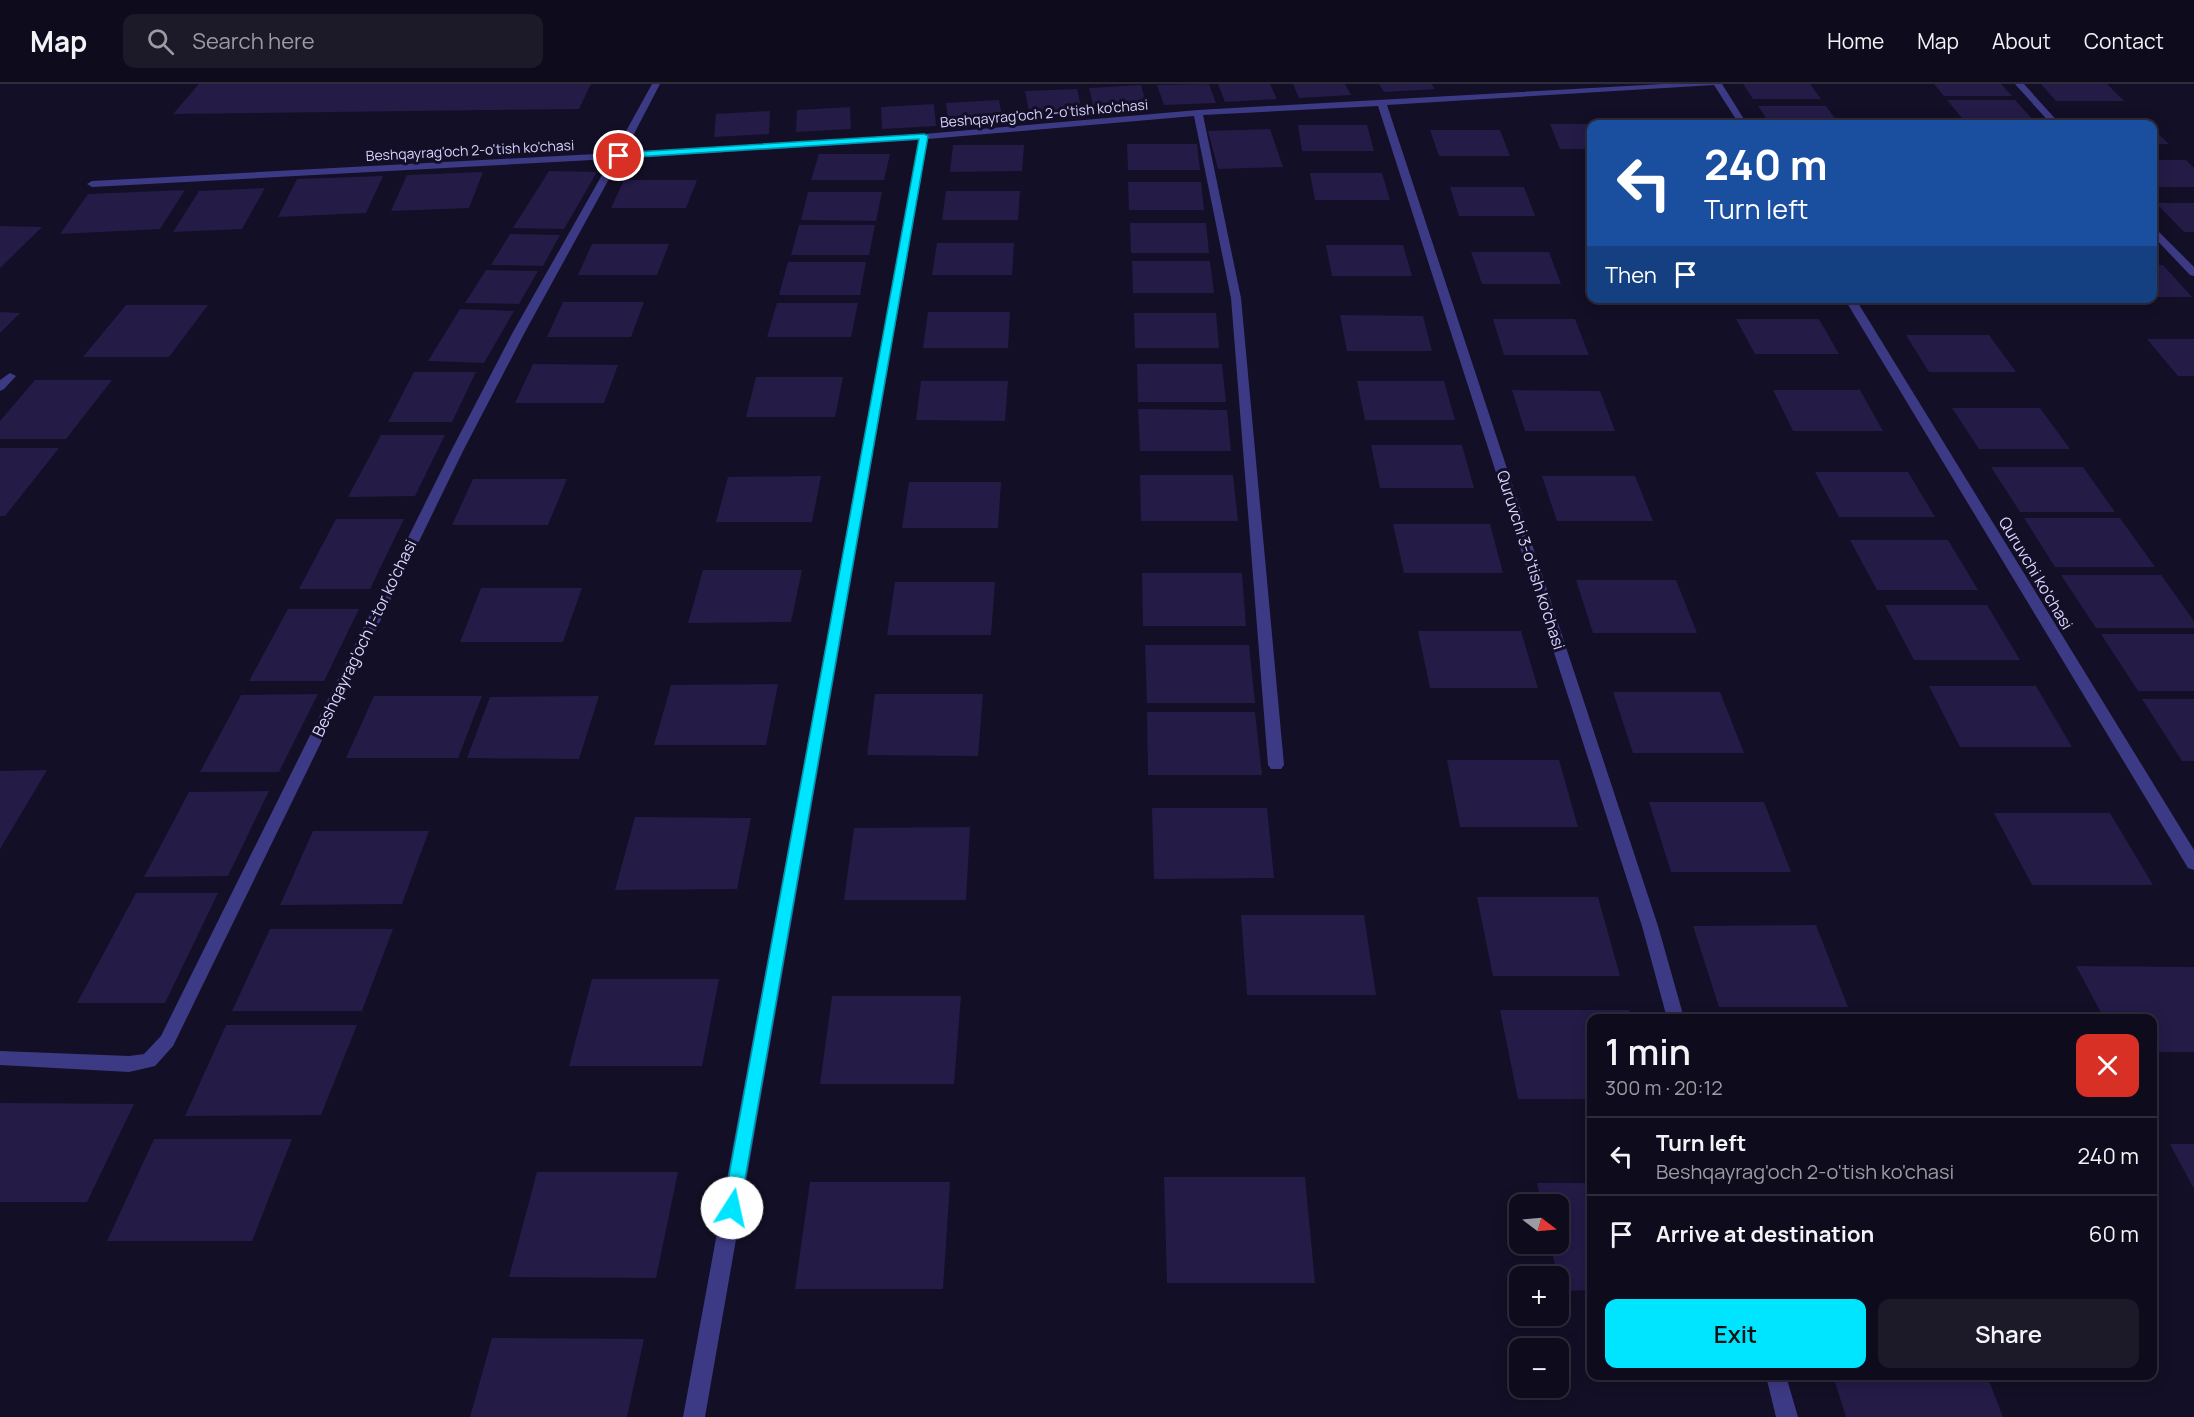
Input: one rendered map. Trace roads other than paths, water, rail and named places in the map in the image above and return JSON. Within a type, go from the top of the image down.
[{"type":"street","name":"Beshqayrag'och 1-tor ko'chasi","points":[[0,1058],[129,1064],[149,1061],[167,1041],[366,630],[501,365],[619,156],[656,84]]},
{"type":"street","name":"Beshqayrag'och 2-o'tish ko'chasi","points":[[92,184],[619,156],[924,136],[1198,113],[1711,84]]},
{"type":"street","points":[[1718,84],[1740,120]]},
{"type":"street","points":[[2019,84],[2052,120]]},
{"type":"street","name":"Quruvchi 3-o'tish ko'chasi","points":[[1382,103],[1650,926],[1675,1014]]},
{"type":"street","points":[[1198,113],[1236,298],[1276,765]]},
{"type":"street","points":[[694,1417],[924,136]]},
{"type":"street","points":[[2157,233],[2194,273]]},
{"type":"street","name":"Quruvchi ko'chasi","points":[[1852,303],[2194,864]]},
{"type":"street","points":[[0,387],[10,376]]},
{"type":"street","points":[[1777,1380],[1787,1417]]}]
